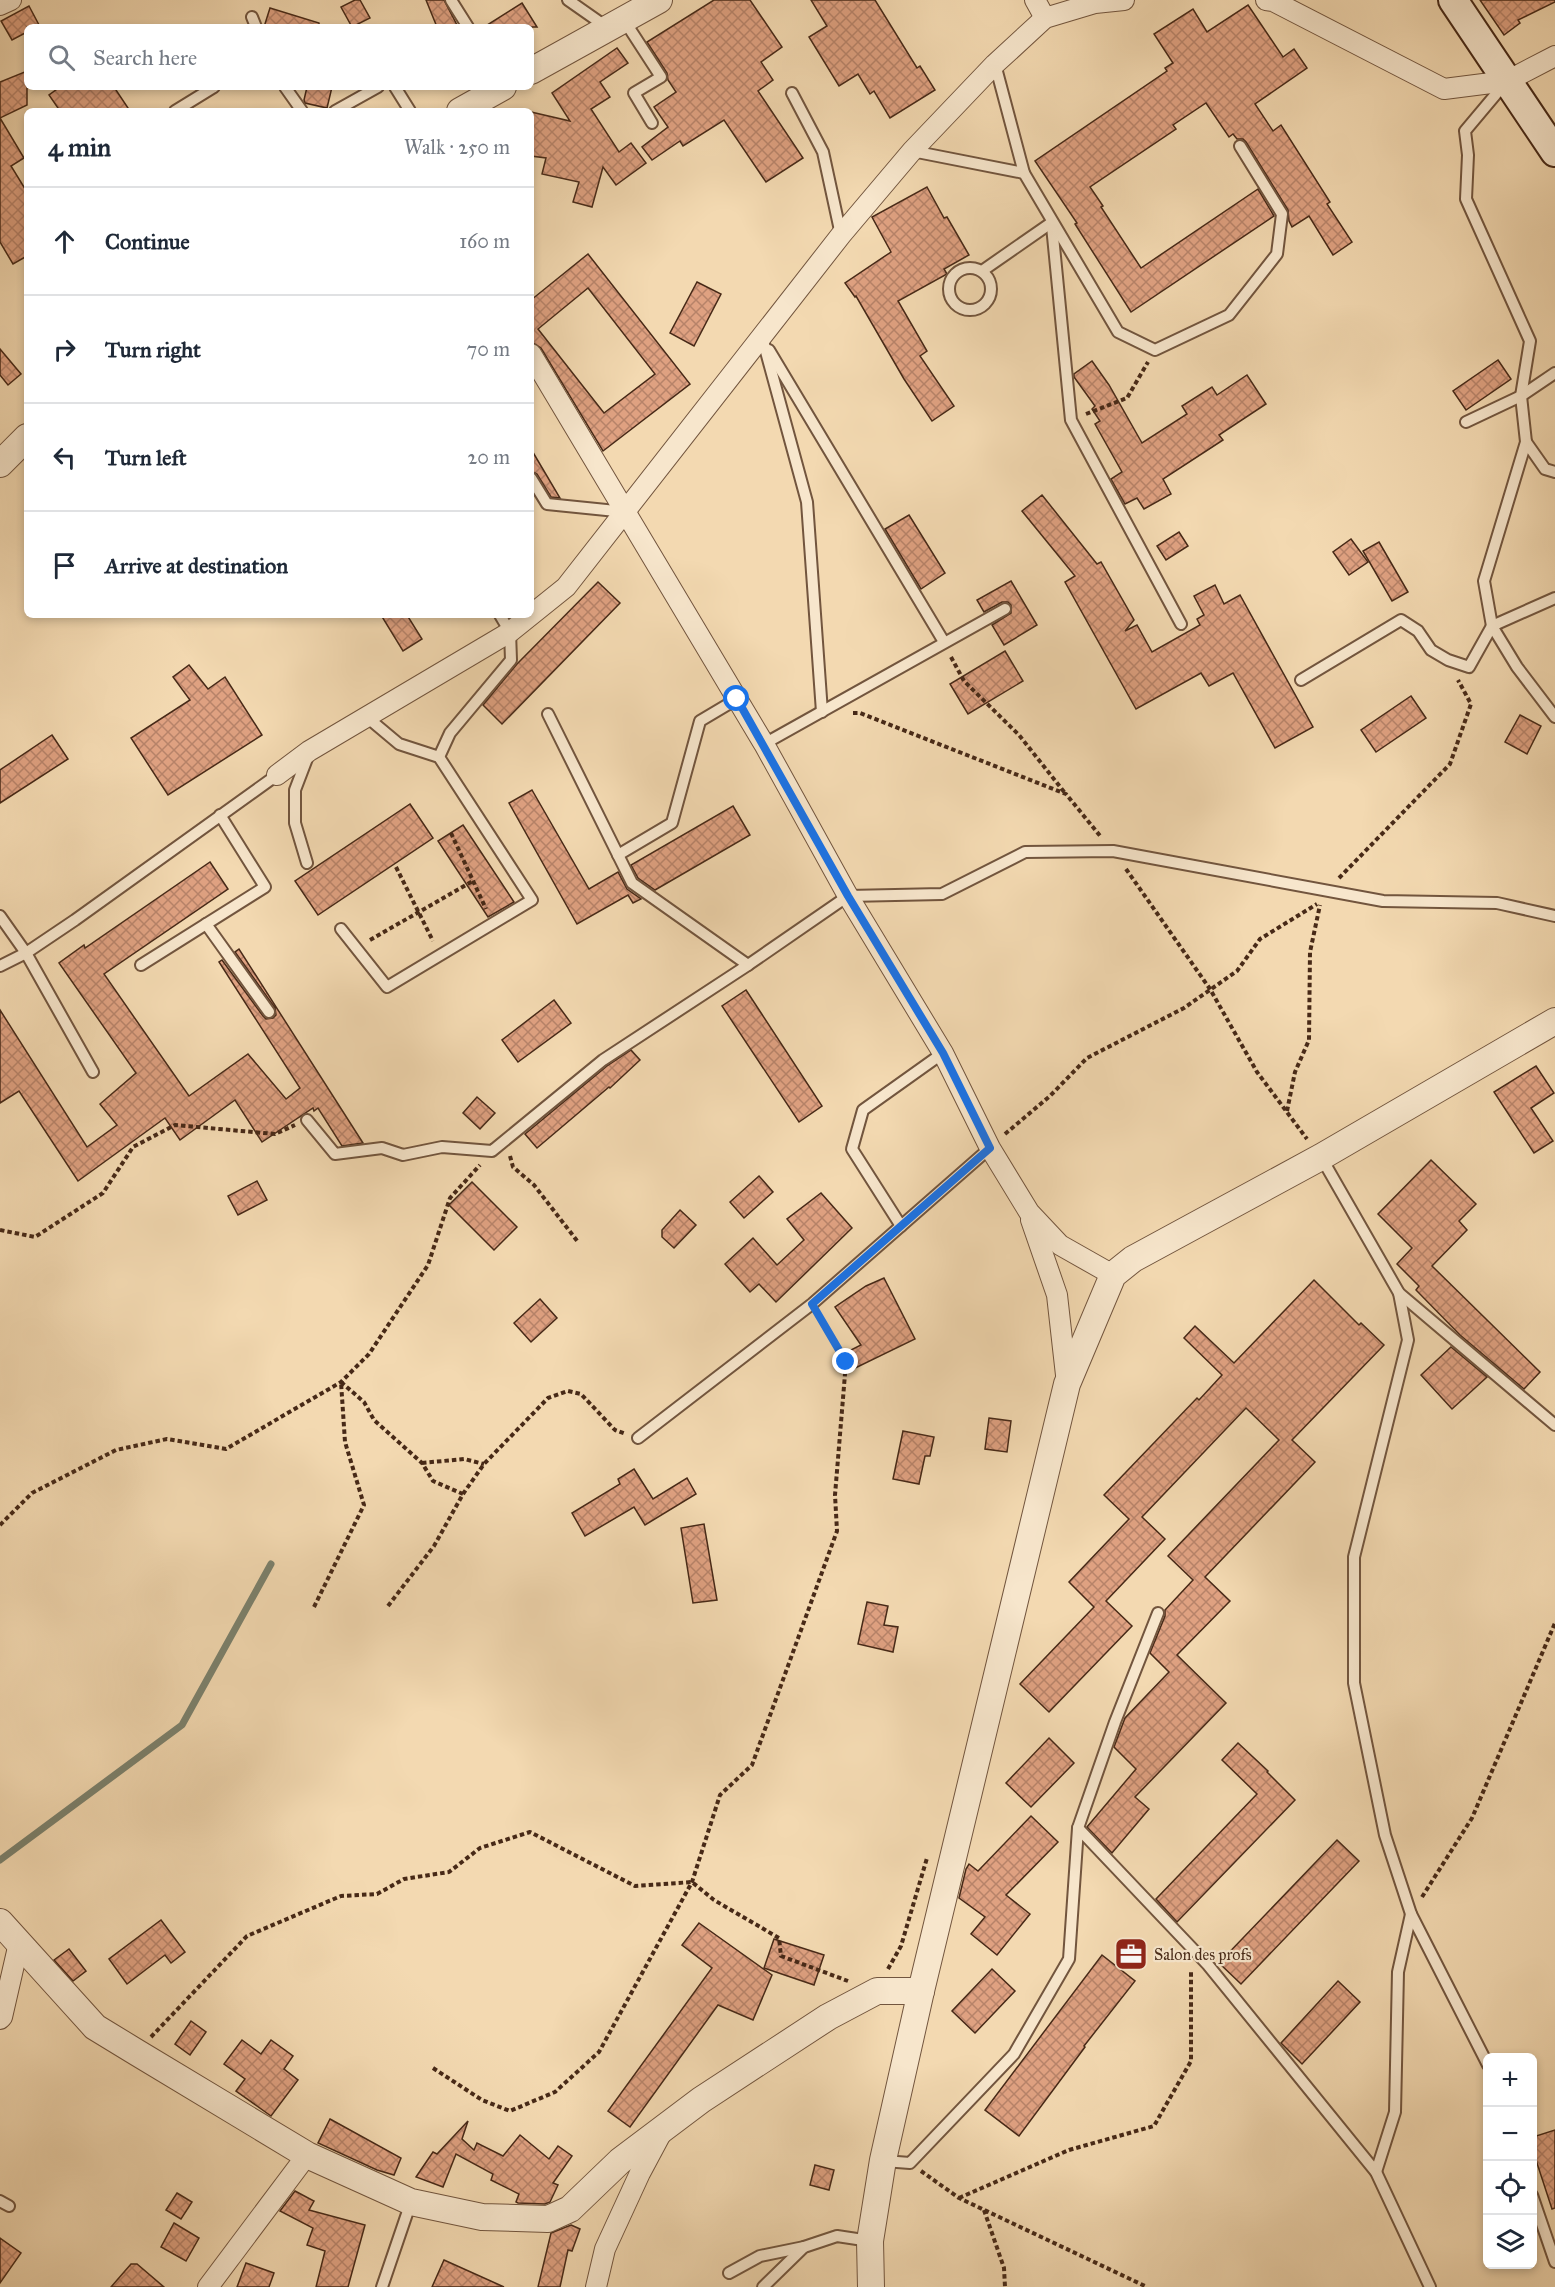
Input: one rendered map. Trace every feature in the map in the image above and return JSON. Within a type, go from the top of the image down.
[{"type":"main road","points":[[1453,0],[1554,151]]},
{"type":"street","points":[[0,5],[11,0]]},
{"type":"street","points":[[534,69],[659,0]]},
{"type":"street","points":[[1035,0],[1045,18]]},
{"type":"street","points":[[534,606],[566,587],[841,235],[912,151],[995,64],[1045,18],[1095,3],[1124,0]]},
{"type":"street","points":[[1266,0],[1273,1],[1444,89],[1507,81],[1555,56]]},
{"type":"street","points":[[465,108],[498,90]]},
{"type":"street","points":[[534,359],[764,744],[848,896],[943,1053],[990,1148],[1029,1212],[1060,1245],[1113,1275]]},
{"type":"street","points":[[0,464],[24,439]]},
{"type":"street","points":[[277,775],[309,751],[368,718],[505,623]]},
{"type":"street","points":[[871,2287],[870,2241],[883,2160],[921,1991],[1067,1383],[1113,1275],[1133,1259],[1320,1157],[1555,1021]]},
{"type":"street","points":[[1029,1212],[1058,1295],[1067,1383]]},
{"type":"street","points":[[0,1922],[95,2027],[307,2155],[411,2202],[482,2217],[548,2219],[570,2209],[620,2161],[701,2100],[818,2023],[877,1991],[921,1991]]},
{"type":"street","points":[[0,2019],[19,1943]]},
{"type":"street","points":[[596,2287],[605,2249],[640,2173],[664,2128]]},
{"type":"street","points":[[208,2287],[307,2155]]},
{"type":"lane","points":[[451,0],[466,24]]},
{"type":"lane","points":[[568,0],[616,24],[660,77],[634,93],[652,123]]},
{"type":"lane","points":[[995,64],[1024,173],[1051,222],[1118,332],[1155,350],[1229,315],[1277,254],[1282,214],[1240,146]]},
{"type":"lane","points":[[1507,81],[1465,131],[1468,155],[1466,199],[1530,341],[1521,396],[1526,442],[1484,581],[1492,626],[1517,667],[1555,717]]},
{"type":"lane","points":[[180,108],[209,90]]},
{"type":"lane","points":[[287,90],[300,108]]},
{"type":"lane","points":[[340,108],[373,90]]},
{"type":"lane","points":[[397,90],[408,108]]},
{"type":"lane","points":[[792,93],[823,152],[841,235]]},
{"type":"lane","points":[[912,151],[1024,173]]},
{"type":"lane","points":[[982,271],[1051,222]]},
{"type":"lane","points":[[1051,222],[1071,420],[1181,624]]},
{"type":"lane","points":[[968,267],[982,271],[992,283],[990,298],[985,304],[980,309],[964,311],[952,303],[948,288],[954,274],[968,267]]},
{"type":"lane","points":[[762,337],[944,642]]},
{"type":"lane","points":[[762,337],[807,502],[822,712]]},
{"type":"lane","points":[[1466,422],[1521,396],[1555,373]]},
{"type":"lane","points":[[1526,442],[1545,469],[1555,472]]},
{"type":"lane","points":[[534,482],[547,504],[626,512]]},
{"type":"lane","points":[[1301,680],[1401,620],[1418,631],[1431,650],[1448,660],[1469,667],[1492,626],[1555,598]]},
{"type":"lane","points":[[764,744],[1005,609]]},
{"type":"lane","points":[[439,757],[450,733],[511,660],[505,623]]},
{"type":"lane","points":[[618,855],[672,823],[700,721],[737,699]]},
{"type":"lane","points":[[548,714],[632,883],[748,965]]},
{"type":"lane","points":[[341,929],[387,987],[532,900],[439,757],[399,744],[368,718]]},
{"type":"lane","points":[[307,863],[295,823],[295,790],[309,751]]},
{"type":"lane","points":[[0,966],[26,953],[277,775]]},
{"type":"lane","points":[[141,965],[265,887],[220,815]]},
{"type":"lane","points":[[307,1119],[335,1154],[382,1148],[403,1155],[442,1148],[492,1151],[603,1060],[848,896],[942,894],[1025,852],[1113,851],[1383,901],[1497,903],[1555,916]]},
{"type":"lane","points":[[0,916],[26,953],[93,1072]]},
{"type":"lane","points":[[206,924],[269,1012]]},
{"type":"lane","points":[[901,1226],[852,1149],[863,1110],[943,1053]]},
{"type":"lane","points":[[638,1438],[812,1304],[990,1148]]},
{"type":"lane","points":[[1320,1157],[1399,1293],[1555,1425]]},
{"type":"lane","points":[[1399,1293],[1407,1340],[1354,1557],[1353,1683],[1385,1835],[1411,1914],[1483,2055]]},
{"type":"lane","points":[[883,2160],[910,2163],[1014,2054],[1069,1959],[1078,1828],[1115,1722],[1158,1613]]},
{"type":"lane","points":[[1078,1828],[1208,1965],[1376,2172],[1430,2287]]},
{"type":"lane","points":[[1376,2172],[1395,2112],[1398,1972],[1411,1914]]},
{"type":"lane","points":[[382,2287],[411,2202]]},
{"type":"lane","points":[[1537,2207],[1555,2262]]},
{"type":"lane","points":[[729,2273],[760,2256],[804,2247],[837,2236],[870,2241]]},
{"type":"lane","points":[[762,2287],[804,2247]]},
{"type":"path","points":[[1071,420],[1127,398],[1155,350]]},
{"type":"path","points":[[944,642],[964,681],[1019,735],[1113,851],[1210,989],[1257,1072],[1320,1157]]},
{"type":"path","points":[[1328,891],[1450,764],[1471,704],[1465,693]]},
{"type":"path","points":[[822,712],[860,713],[1066,794]]},
{"type":"path","points":[[451,833],[493,923]]},
{"type":"path","points":[[396,867],[440,955]]},
{"type":"path","points":[[356,948],[473,880]]},
{"type":"path","points":[[990,1148],[1050,1096],[1087,1058],[1184,1008],[1237,970],[1260,939],[1321,901],[1310,952],[1309,1040],[1295,1072],[1287,1112]]},
{"type":"path","points":[[0,1230],[35,1237],[103,1193],[133,1147],[175,1125],[275,1134],[307,1119]]},
{"type":"path","points":[[506,1139],[513,1167],[534,1185],[578,1242]]},
{"type":"path","points":[[0,1525],[32,1493],[116,1450],[167,1439],[226,1449],[341,1382],[369,1354],[428,1265],[450,1198],[492,1151]]},
{"type":"path","points":[[433,2068],[482,2100],[510,2111],[555,2092],[598,2052],[692,1882],[720,1795],[752,1765],[837,1531],[835,1495],[846,1362],[812,1304]]},
{"type":"path","points":[[341,1382],[364,1402],[374,1420],[422,1462],[433,1481],[462,1494]]},
{"type":"path","points":[[314,1607],[364,1506],[345,1442],[341,1382]]},
{"type":"path","points":[[388,1606],[434,1546],[462,1494],[484,1464],[548,1398],[568,1391],[581,1394],[615,1430],[638,1438]]},
{"type":"path","points":[[422,1462],[464,1459],[484,1464]]},
{"type":"path","points":[[1411,1914],[1472,1818],[1555,1623]]},
{"type":"path","points":[[136,2052],[246,1936],[341,1896],[377,1894],[404,1879],[449,1872],[480,1848],[531,1832],[635,1886],[692,1882],[714,1900],[779,1938],[781,1956],[877,1991]]},
{"type":"path","points":[[959,2199],[1069,2150],[1154,2126],[1191,2061],[1191,1948]]},
{"type":"path","points":[[910,2163],[959,2199],[1147,2287]]},
{"type":"path","points":[[984,2210],[1004,2268],[1005,2287]]},
{"type":"building","points":[[360,0],[370,18],[358,24],[350,24],[341,7]]},
{"type":"building","points":[[426,0],[444,0],[456,24],[436,24]]},
{"type":"building","points":[[714,0],[750,0],[782,47],[761,62],[773,80],[758,91],[803,158],[766,182],[724,120],[683,146],[680,141],[652,160],[642,147],[668,127],[654,107],[676,92],[647,42]]},
{"type":"building","points":[[811,0],[875,0],[917,68],[920,66],[935,90],[890,118],[874,91],[870,94],[858,74],[839,86],[809,37],[827,26]]},
{"type":"building","points":[[1480,0],[1555,0],[1555,2],[1518,20],[1520,23],[1504,35]]},
{"type":"building","points":[[522,3],[537,27],[534,27],[534,24],[489,24]]},
{"type":"building","points":[[1248,5],[1283,57],[1294,49],[1307,68],[1255,104],[1273,131],[1281,125],[1330,202],[1327,204],[1352,242],[1333,255],[1309,216],[1292,227],[1288,210],[1246,142],[1243,139],[1237,139],[1233,134],[1229,137],[1206,103],[1173,125],[1176,129],[1090,187],[1103,206],[1101,207],[1141,268],[1258,189],[1274,216],[1131,312],[1075,224],[1077,223],[1035,161],[1167,71],[1165,68],[1173,63],[1154,34],[1193,9],[1207,32]]},
{"type":"building","points":[[29,6],[38,24],[24,24],[24,34],[12,40],[1,21]]},
{"type":"building","points":[[270,8],[319,23],[319,24],[265,24]]},
{"type":"building","points":[[617,48],[628,63],[600,82],[610,97],[591,109],[619,152],[631,143],[646,163],[616,185],[603,167],[592,207],[573,202],[579,182],[542,174],[546,158],[534,156],[534,113],[570,121],[552,93]]},
{"type":"building","points":[[24,72],[27,105],[0,118],[0,82]]},
{"type":"building","points":[[56,90],[116,90],[128,108],[58,108],[49,95]]},
{"type":"building","points":[[306,90],[331,90],[327,108],[305,103]]},
{"type":"building","points":[[0,118],[24,158],[11,166],[24,187],[24,258],[13,264],[0,242]]},
{"type":"building","points":[[927,187],[944,218],[947,217],[969,255],[944,269],[947,274],[898,301],[927,351],[920,356],[954,406],[932,421],[904,379],[856,296],[845,283],[891,252],[872,217]]},
{"type":"building","points":[[588,254],[690,384],[603,451],[541,348],[534,344],[534,298]],"holes":[[[588,288],[655,374],[604,413],[538,329]]]},
{"type":"building","points":[[697,282],[721,294],[694,346],[670,333]]},
{"type":"building","points":[[0,349],[21,374],[8,385],[0,375]]},
{"type":"building","points":[[1498,360],[1511,379],[1466,410],[1453,391]]},
{"type":"building","points":[[1092,361],[1109,385],[1142,443],[1187,414],[1182,406],[1212,387],[1217,395],[1247,375],[1266,404],[1219,435],[1223,440],[1163,479],[1171,494],[1144,509],[1137,498],[1125,504],[1111,479],[1122,472],[1095,424],[1100,421],[1092,409],[1095,406],[1074,377],[1074,374]]},
{"type":"building","points":[[534,454],[560,498],[551,497],[534,472]]},
{"type":"building","points":[[1042,495],[1097,564],[1101,562],[1134,620],[1125,631],[1137,625],[1152,652],[1200,625],[1197,619],[1204,615],[1194,596],[1215,585],[1224,604],[1240,595],[1313,727],[1275,748],[1233,673],[1209,686],[1201,673],[1136,709],[1065,582],[1075,576],[1022,511]]},
{"type":"building","points":[[909,515],[945,573],[921,589],[885,529]]},
{"type":"building","points":[[1179,532],[1188,546],[1166,560],[1157,546]]},
{"type":"building","points":[[1351,539],[1368,562],[1349,575],[1333,552]]},
{"type":"building","points":[[1379,542],[1408,592],[1392,601],[1363,551]]},
{"type":"building","points":[[1011,581],[1037,625],[1004,645],[992,625],[1011,613],[1011,605],[1008,602],[1002,602],[984,612],[977,600]]},
{"type":"building","points":[[598,582],[620,603],[502,724],[483,705],[517,664]]},
{"type":"building","points":[[383,618],[409,618],[422,639],[403,651]]},
{"type":"building","points":[[1005,651],[1023,681],[968,714],[950,684]]},
{"type":"building","points":[[189,665],[208,689],[225,677],[262,735],[168,795],[131,738],[190,700],[173,677]]},
{"type":"building","points":[[1411,696],[1426,718],[1376,752],[1361,730]]},
{"type":"building","points":[[1520,715],[1541,726],[1527,754],[1505,742]]},
{"type":"building","points":[[52,735],[68,759],[0,803],[0,770]]},
{"type":"building","points":[[532,790],[589,889],[618,872],[627,889],[641,899],[633,903],[628,895],[577,924],[509,803]]},
{"type":"building","points":[[410,804],[433,838],[318,915],[295,881]]},
{"type":"building","points":[[733,806],[750,835],[655,890],[638,878],[631,865]]},
{"type":"building","points":[[463,825],[514,902],[488,917],[438,841]]},
{"type":"building","points":[[210,862],[228,889],[104,974],[189,1096],[248,1054],[286,1099],[300,1088],[219,962],[222,960],[263,1016],[266,1019],[273,1018],[276,1015],[275,1008],[235,952],[239,949],[363,1143],[342,1146],[318,1108],[314,1111],[313,1108],[262,1142],[235,1100],[180,1140],[165,1118],[78,1181],[19,1091],[0,1103],[0,1010],[87,1147],[117,1125],[100,1104],[136,1073],[59,963],[84,945],[85,948]]},
{"type":"building","points":[[746,990],[822,1106],[799,1122],[722,1006]]},
{"type":"building","points":[[554,1000],[571,1023],[518,1062],[502,1040]]},
{"type":"building","points":[[631,1050],[640,1060],[610,1088],[537,1148],[525,1134],[607,1066]]},
{"type":"building","points":[[1536,1066],[1554,1093],[1531,1108],[1553,1141],[1534,1153],[1494,1092]]},
{"type":"building","points":[[477,1097],[495,1113],[480,1129],[463,1113]]},
{"type":"building","points":[[1431,1160],[1476,1204],[1459,1221],[1467,1230],[1432,1266],[1540,1372],[1524,1389],[1460,1335],[1416,1290],[1419,1286],[1397,1264],[1412,1248],[1378,1214]]},
{"type":"building","points":[[759,1176],[773,1192],[744,1218],[730,1202]]},
{"type":"building","points":[[257,1181],[267,1200],[238,1215],[228,1196]]},
{"type":"building","points":[[472,1182],[517,1227],[494,1250],[449,1205]]},
{"type":"building","points":[[821,1193],[852,1228],[776,1302],[759,1284],[750,1292],[725,1264],[753,1238],[777,1265],[804,1240],[787,1219]]},
{"type":"building","points":[[680,1210],[696,1225],[674,1248],[662,1237],[662,1230]]},
{"type":"building","points":[[884,1278],[915,1339],[845,1373],[837,1357],[861,1345],[835,1307],[866,1286]]},
{"type":"building","points":[[1314,1280],[1359,1325],[1361,1323],[1384,1345],[1292,1440],[1315,1462],[1205,1577],[1230,1601],[1177,1655],[1226,1703],[1135,1797],[1149,1809],[1112,1853],[1087,1827],[1136,1769],[1114,1747],[1125,1718],[1169,1672],[1150,1653],[1165,1616],[1165,1610],[1193,1580],[1168,1556],[1279,1440],[1246,1408],[1142,1517],[1165,1539],[1106,1601],[1132,1626],[1049,1712],[1020,1684],[1094,1607],[1069,1582],[1129,1519],[1104,1495],[1222,1375],[1184,1338],[1195,1326],[1234,1363]]},
{"type":"building","points":[[540,1299],[557,1318],[531,1342],[514,1323]]},
{"type":"building","points":[[1451,1347],[1487,1377],[1452,1409],[1421,1375]]},
{"type":"building","points":[[989,1418],[1011,1421],[1007,1452],[985,1449]]},
{"type":"building","points":[[903,1431],[934,1437],[930,1456],[925,1456],[919,1484],[893,1479]]},
{"type":"building","points":[[634,1469],[653,1499],[687,1478],[696,1494],[645,1525],[634,1507],[585,1536],[572,1513],[620,1484],[618,1479]]},
{"type":"building","points":[[704,1524],[717,1600],[693,1603],[681,1528]]},
{"type":"building","points":[[867,1602],[888,1606],[884,1625],[898,1627],[893,1652],[858,1644]]},
{"type":"building","points":[[1049,1738],[1074,1763],[1031,1807],[1006,1783]]},
{"type":"building","points":[[1238,1743],[1295,1800],[1177,1922],[1156,1899],[1257,1794],[1222,1760]]},
{"type":"building","points":[[1031,1816],[1058,1842],[1006,1895],[1030,1914],[997,1955],[971,1934],[985,1917],[959,1898],[966,1869],[969,1864],[978,1871]]},
{"type":"building","points":[[1337,1840],[1359,1861],[1241,1984],[1219,1963]]},
{"type":"building","points":[[161,1920],[185,1952],[171,1963],[165,1955],[127,1984],[109,1959]]},
{"type":"building","points":[[699,1923],[772,1975],[753,2020],[718,2005],[630,2127],[608,2111],[712,1968],[682,1945]]},
{"type":"building","points":[[774,1939],[824,1955],[814,1985],[764,1968]]},
{"type":"building","points":[[69,1949],[86,1971],[73,1981],[54,1960]]},
{"type":"building","points":[[1102,1955],[1135,1981],[1084,2046],[1019,2136],[985,2110]]},
{"type":"building","points":[[992,1969],[1015,1991],[975,2033],[952,2011]]},
{"type":"building","points":[[1338,1981],[1360,2002],[1302,2064],[1281,2043]]},
{"type":"building","points":[[191,2021],[206,2032],[190,2055],[175,2044]]},
{"type":"building","points":[[242,2040],[261,2054],[271,2040],[293,2056],[284,2069],[298,2080],[271,2116],[236,2091],[245,2079],[224,2064]]},
{"type":"building","points":[[330,2119],[401,2158],[394,2175],[377,2170],[318,2143]]},
{"type":"building","points":[[468,2121],[462,2139],[474,2150],[477,2143],[503,2156],[520,2135],[549,2159],[558,2146],[572,2156],[553,2183],[558,2185],[550,2202],[545,2204],[516,2202],[519,2194],[491,2180],[493,2174],[456,2154],[443,2187],[416,2177],[433,2152],[437,2154]]},
{"type":"building","points":[[1555,2130],[1555,2208],[1552,2209],[1537,2163],[1537,2136]]},
{"type":"building","points":[[815,2165],[834,2170],[829,2190],[810,2185]]},
{"type":"building","points":[[295,2191],[314,2201],[309,2210],[365,2225],[348,2287],[316,2287],[325,2251],[307,2245],[313,2228],[280,2211]]},
{"type":"building","points":[[177,2193],[192,2202],[181,2219],[166,2210]]},
{"type":"building","points":[[174,2223],[199,2238],[186,2261],[161,2247]]},
{"type":"building","points":[[571,2225],[580,2229],[572,2251],[568,2250],[560,2287],[538,2287],[551,2233]]},
{"type":"building","points":[[0,2238],[21,2253],[0,2283]]},
{"type":"building","points":[[444,2260],[504,2287],[432,2287]]},
{"type":"building","points":[[246,2263],[274,2273],[269,2287],[237,2287]]},
{"type":"building","points":[[131,2264],[137,2264],[164,2287],[111,2287]]},
{"type":"waterway","points":[[0,1860],[182,1725],[271,1564]]},
{"type":"place","name":"Salon des profs","points":[[1131,1954]]},
{"type":"route","points":[[737,699],[848,896],[943,1053],[990,1148],[812,1304],[846,1362]]}]
